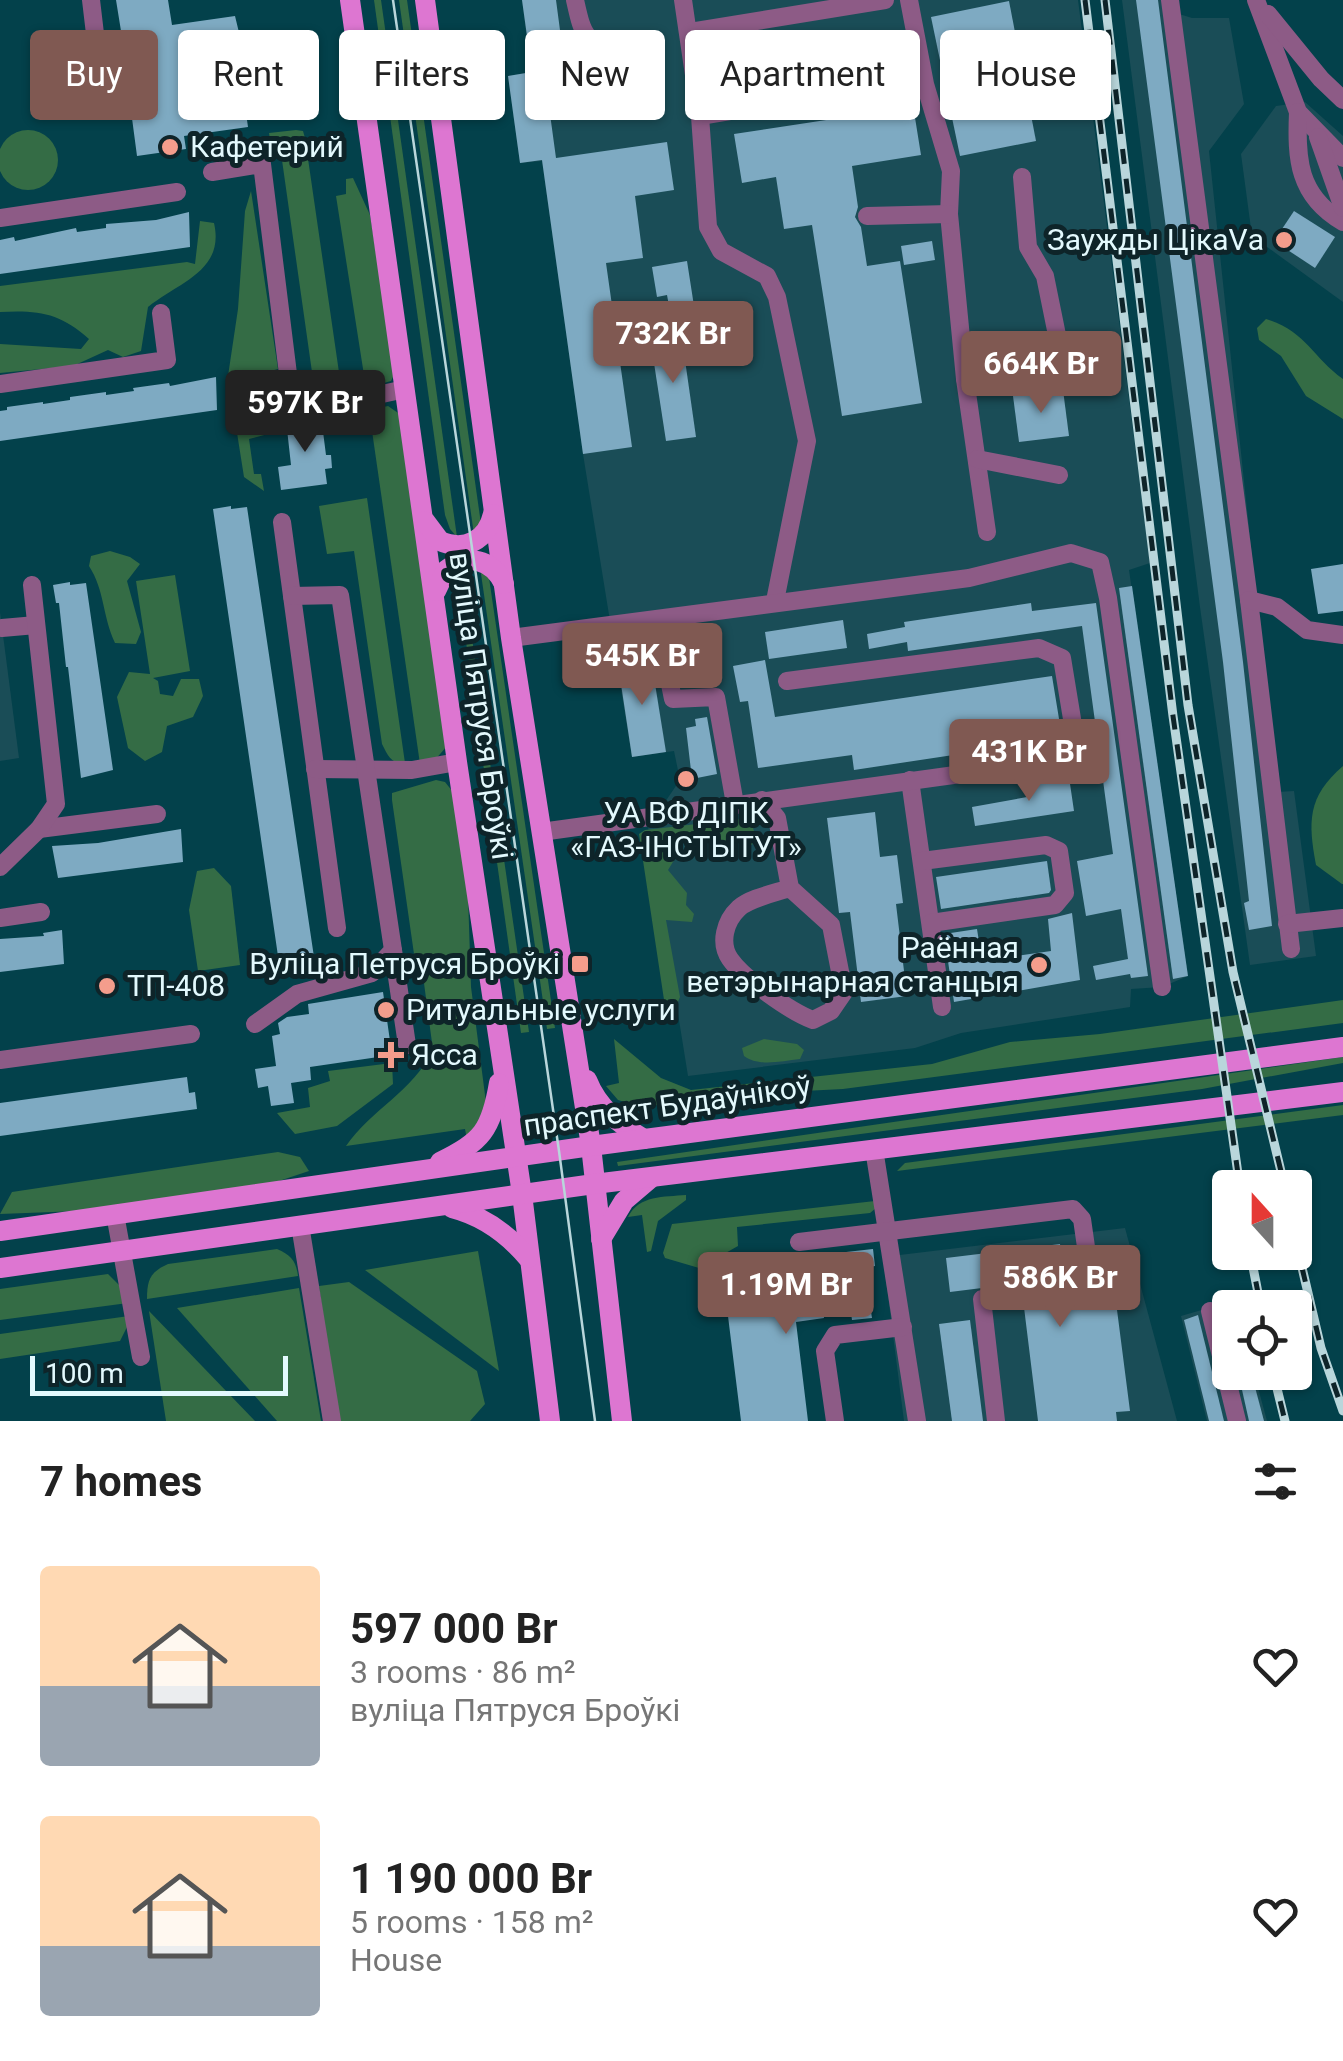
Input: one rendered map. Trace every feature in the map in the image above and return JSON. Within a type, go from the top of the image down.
[{"type":"main road","name":"вуліца Пятруся Броўкі","points":[[350,0],[522,1194],[550,1421]]},
{"type":"main road","name":"вуліца Пятруся Броўкі","points":[[425,0],[511,638],[591,1146],[622,1421]]},
{"type":"main road","points":[[424,520],[440,541],[466,544],[486,532],[493,509]]},
{"type":"main road","points":[[436,594],[446,570],[469,560],[488,564],[504,586]]},
{"type":"main road","name":"праспект Будаўнікоў","points":[[0,1231],[591,1146],[1343,1047]]},
{"type":"main road","points":[[576,1050],[593,1095],[616,1120],[644,1139]]},
{"type":"main road","points":[[424,1170],[470,1147],[486,1132],[502,1064]]},
{"type":"main road","points":[[0,1268],[653,1176],[1343,1092]]},
{"type":"main road","points":[[602,1240],[624,1200],[653,1176]]},
{"type":"main road","points":[[436,1205],[474,1214],[514,1242],[528,1258]]},
{"type":"street","points":[[91,0],[95,30]]},
{"type":"street","points":[[575,0],[583,30]]},
{"type":"street","points":[[683,0],[690,30]]},
{"type":"street","points":[[702,30],[886,0]]},
{"type":"street","points":[[909,0],[925,84],[950,172],[949,214],[964,379],[987,532]]},
{"type":"street","points":[[1170,0],[1291,949]]},
{"type":"street","points":[[1257,0],[1343,100]]},
{"type":"street","points":[[1257,0],[1298,112],[1343,158]]},
{"type":"street","points":[[1298,112],[1296,150],[1305,183],[1324,211],[1343,222]]},
{"type":"street","points":[[700,120],[708,227],[722,251],[767,276],[778,297],[807,442],[775,601]]},
{"type":"street","points":[[1316,132],[1343,208]]},
{"type":"street","points":[[212,172],[262,164],[290,390],[304,402],[358,399],[405,390]]},
{"type":"street","points":[[964,379],[1049,368],[1058,360],[1058,340],[1045,276],[1028,247],[1022,177]]},
{"type":"street","points":[[0,218],[177,192]]},
{"type":"street","points":[[866,216],[949,214]]},
{"type":"street","points":[[0,384],[168,360],[161,313]]},
{"type":"street","points":[[976,459],[1059,475]]},
{"type":"street","points":[[282,522],[337,928]]},
{"type":"street","points":[[511,638],[968,578],[1071,552],[1100,562],[1162,987]]},
{"type":"street","points":[[0,867],[39,829],[56,804],[32,586]]},
{"type":"street","points":[[292,596],[340,595],[407,1045]]},
{"type":"street","points":[[1249,600],[1277,606],[1307,630],[1343,635]]},
{"type":"street","points":[[2,628],[36,625]]},
{"type":"street","points":[[541,832],[1056,761],[1070,750],[1074,731],[1062,658],[1039,648],[788,681]]},
{"type":"street","points":[[664,655],[673,699],[716,698],[735,804]]},
{"type":"street","points":[[315,769],[412,770],[457,762]]},
{"type":"street","points":[[910,780],[942,1006]]},
{"type":"street","points":[[762,800],[778,818],[790,888],[831,925],[844,992],[831,1011],[813,1020],[792,1012],[730,960],[724,946],[725,927],[740,906],[790,888]]},
{"type":"street","points":[[39,829],[158,814]]},
{"type":"street","points":[[922,861],[1046,844],[1059,851],[1065,893],[1055,905],[931,922]]},
{"type":"street","points":[[0,918],[40,912]]},
{"type":"street","points":[[1288,924],[1343,918]]},
{"type":"street","points":[[255,1024],[297,994],[372,973],[393,950]]},
{"type":"street","points":[[0,1060],[190,1034]]},
{"type":"street","points":[[874,1149],[917,1421]]},
{"type":"street","points":[[799,1242],[1073,1208],[1082,1218],[1088,1261]]},
{"type":"street","points":[[114,1214],[141,1357]]},
{"type":"street","points":[[300,1225],[332,1421]]},
{"type":"street","points":[[982,1299],[996,1421]]},
{"type":"street","points":[[1210,1312],[1237,1421]]},
{"type":"street","points":[[834,1421],[825,1351],[835,1336],[903,1327]]},
{"type":"shaded area","points":[[522,0],[1078,0],[1082,30],[940,30],[940,120],[1093,120],[1150,563],[1129,570],[1188,976],[1162,987],[1131,989],[1130,1007],[961,1033],[915,1048],[688,1076],[648,827],[680,780],[674,751],[632,757],[583,454],[542,161],[520,163],[508,76],[525,73],[525,120],[665,120],[665,30],[526,30]]},
{"type":"shaded area","points":[[1122,0],[1171,0],[1173,12],[1192,18],[1229,18],[1244,104],[1209,151],[1277,792],[1294,791],[1316,956],[1250,965]]},
{"type":"shaded area","points":[[1305,102],[1343,136],[1343,302],[1252,236],[1241,154],[1276,106]]},
{"type":"shaded area","points":[[0,612],[19,758],[0,761]]},
{"type":"shaded area","points":[[1125,1228],[1177,1421],[904,1421],[883,1257]]},
{"type":"shaded area","points":[[1212,1307],[1212,1390],[1259,1390],[1267,1421],[1207,1421],[1181,1316]]},
{"type":"green space","points":[[374,0],[381,0],[385,30],[378,30]]},
{"type":"green space","points":[[399,0],[407,0],[411,30],[403,30]]},
{"type":"green space","points":[[391,120],[398,120],[457,537],[445,515]]},
{"type":"green space","points":[[416,120],[424,120],[481,524],[474,535]]},
{"type":"green space","points":[[303,131],[305,138],[342,393],[311,396],[303,381],[312,372],[280,146],[271,147],[269,133]]},
{"type":"green space","points":[[16,132],[40,132],[56,148],[56,172],[40,188],[16,188],[0,172],[0,148]]},
{"type":"green space","points":[[353,178],[370,215],[395,373],[391,381],[366,388],[336,196],[346,194],[346,179]]},
{"type":"green space","points":[[251,191],[278,369],[263,373],[267,403],[281,401],[268,434],[249,439],[254,474],[261,474],[264,491],[244,477],[228,376],[238,309],[245,211]]},
{"type":"green space","points":[[200,221],[214,223],[213,253],[197,274],[148,307],[141,351],[123,357],[108,350],[73,366],[0,373],[0,344],[81,349],[89,339],[48,315],[0,312],[0,286],[195,264]]},
{"type":"green space","points":[[1266,319],[1300,337],[1343,379],[1343,419],[1306,396],[1281,356],[1259,340],[1257,328]]},
{"type":"green space","points":[[388,406],[401,415],[448,745],[433,762],[420,764],[369,410]]},
{"type":"green space","points":[[367,498],[405,763],[393,761],[382,744],[354,551],[327,554],[319,506]]},
{"type":"green space","points":[[110,551],[140,564],[127,581],[141,632],[136,644],[115,643],[89,566],[91,556]]},
{"type":"green space","points":[[480,567],[488,571],[555,1028],[547,1029]]},
{"type":"green space","points":[[462,569],[529,1032],[521,1033],[457,578]]},
{"type":"green space","points":[[175,575],[190,671],[153,678],[158,681],[160,694],[173,696],[181,679],[199,679],[203,696],[193,717],[167,726],[162,752],[145,761],[128,748],[117,697],[129,672],[150,674],[136,581]]},
{"type":"green space","points":[[1343,766],[1342,884],[1316,865],[1312,823],[1322,788]]},
{"type":"green space","points":[[436,780],[445,782],[453,792],[468,895],[471,987],[488,1118],[468,1145],[465,1129],[346,1146],[414,1077],[433,1050],[421,961],[415,961],[392,793]]},
{"type":"green space","points":[[740,819],[752,825],[752,845],[688,837],[675,845],[676,857],[668,870],[687,893],[686,905],[694,914],[692,922],[666,920],[680,997],[673,1014],[666,1013],[639,834],[645,830]]},
{"type":"green space","points":[[214,868],[231,886],[240,965],[198,971],[189,910],[197,871]]},
{"type":"green space","points":[[1343,1000],[1343,1023],[843,1089],[641,1107],[618,1100],[606,1086],[619,1083],[614,1039],[661,1078],[691,1090],[932,1064],[1010,1042],[1100,1034]]},
{"type":"green space","points":[[764,1039],[797,1044],[804,1050],[800,1059],[778,1062],[744,1056],[742,1048]]},
{"type":"green space","points":[[1343,1057],[1343,1063],[1202,1089],[618,1166],[617,1162]]},
{"type":"green space","points":[[392,1063],[393,1084],[337,1126],[295,1134],[277,1113],[310,1107],[308,1088],[330,1081],[328,1071]]},
{"type":"green space","points":[[1343,1105],[1343,1115],[897,1171],[905,1163]]},
{"type":"green space","points":[[278,1152],[300,1157],[309,1171],[264,1186],[79,1211],[0,1214],[12,1192]]},
{"type":"green space","points":[[686,1195],[686,1200],[658,1221],[651,1251],[647,1252],[642,1215],[628,1217],[653,1198]]},
{"type":"green space","points":[[875,1201],[876,1208],[870,1213],[737,1227],[738,1246],[699,1268],[665,1258],[663,1253],[672,1224]]},
{"type":"green space","points":[[277,1249],[292,1259],[298,1276],[147,1299],[151,1277],[168,1264]]},
{"type":"green space","points":[[478,1251],[499,1371],[365,1270]]},
{"type":"green space","points":[[108,1274],[125,1291],[128,1303],[0,1320],[0,1289]]},
{"type":"green space","points":[[349,1282],[477,1371],[485,1404],[470,1421],[338,1421],[319,1286]]},
{"type":"green space","points":[[299,1288],[321,1421],[277,1421],[177,1308]]},
{"type":"green space","points":[[149,1311],[255,1421],[166,1421]]},
{"type":"green space","points":[[129,1316],[120,1341],[0,1359],[0,1334]]},
{"type":"building","points":[[116,0],[168,0],[172,25],[235,16],[238,30],[178,30],[178,120],[247,120],[248,127],[184,136],[186,149],[137,156],[132,120],[158,120],[158,30],[121,30]]},
{"type":"building","points":[[522,0],[556,0],[560,30],[526,30]]},
{"type":"building","points":[[1136,0],[1158,0],[1243,662],[1272,926],[1249,930],[1223,662]]},
{"type":"building","points":[[1009,1],[1015,30],[940,30],[940,60],[931,17]]},
{"type":"building","points":[[525,73],[525,120],[551,120],[556,158],[667,142],[674,190],[635,196],[643,258],[606,263],[632,447],[583,454],[542,160],[520,163],[508,76]]},
{"type":"building","points":[[826,120],[915,120],[921,155],[852,166],[858,207],[855,217],[861,227],[867,266],[900,261],[922,403],[842,416],[812,225],[784,229],[776,177],[742,183],[734,134]]},
{"type":"building","points":[[952,120],[1032,120],[1036,141],[960,156]]},
{"type":"building","points":[[1294,211],[1335,237],[1315,268],[1274,241]]},
{"type":"building","points":[[189,212],[190,247],[0,274],[0,240],[14,237],[15,241],[76,228],[77,232],[106,228],[106,224],[156,220]]},
{"type":"building","points":[[932,241],[935,260],[904,265],[901,246]]},
{"type":"building","points":[[687,261],[694,306],[715,302],[718,320],[673,328],[667,295],[657,297],[652,267]]},
{"type":"building","points":[[681,332],[696,437],[666,441],[650,337]]},
{"type":"building","points":[[216,377],[217,410],[0,441],[0,411],[7,407]]},
{"type":"building","points":[[1063,390],[1069,436],[1019,442],[1013,396]]},
{"type":"building","points":[[321,416],[326,455],[331,455],[332,468],[325,469],[327,484],[281,490],[278,467],[291,465],[286,420]]},
{"type":"building","points":[[247,507],[314,957],[279,963],[213,509]]},
{"type":"building","points":[[1343,564],[1343,611],[1318,614],[1311,569]]},
{"type":"building","points":[[86,583],[113,770],[81,778],[59,603],[53,585]]},
{"type":"building","points":[[1132,586],[1188,976],[1173,979],[1119,588]]},
{"type":"building","points":[[1031,603],[1032,611],[1096,603],[1148,976],[1131,978],[1130,974],[1096,980],[1093,966],[1128,959],[1121,909],[1086,916],[1077,861],[1113,854],[1082,626],[908,651],[907,642],[869,649],[867,634],[905,627],[904,622]]},
{"type":"building","points":[[843,620],[847,648],[769,659],[765,632]]},
{"type":"building","points":[[714,645],[717,672],[681,675],[677,649]]},
{"type":"building","points":[[651,659],[666,752],[632,757],[618,664]]},
{"type":"building","points":[[765,660],[775,717],[1052,676],[1059,739],[854,770],[852,755],[758,768],[748,701],[740,702],[733,666]]},
{"type":"building","points":[[707,717],[717,774],[692,779],[686,728],[696,726],[695,719]]},
{"type":"building","points":[[1069,777],[1074,811],[975,826],[972,807],[1027,797],[1025,784]]},
{"type":"building","points":[[875,812],[880,857],[897,855],[903,903],[896,904],[907,996],[861,1002],[850,912],[839,913],[827,818]]},
{"type":"building","points":[[181,829],[183,862],[58,878],[52,846],[98,843]]},
{"type":"building","points":[[1047,861],[1049,893],[941,909],[936,877]]},
{"type":"building","name":"Раённая ветэрынарная станцыя","points":[[1072,913],[1080,980],[954,1002],[944,934],[977,929],[982,961],[1051,951],[1048,919]]},
{"type":"building","points":[[62,930],[64,964],[0,972],[0,939],[44,936],[43,933]]},
{"type":"building","points":[[383,992],[392,1055],[310,1067],[311,1080],[291,1083],[294,1103],[271,1106],[268,1086],[258,1088],[255,1069],[276,1066],[272,1036],[280,1034],[278,1023],[287,1017],[309,1014],[308,1004]]},
{"type":"building","points":[[187,1077],[189,1093],[195,1092],[197,1109],[0,1136],[0,1103]]},
{"type":"building","points":[[1060,1244],[1064,1278],[1112,1271],[1130,1411],[1116,1412],[1117,1421],[1038,1421],[1021,1283],[950,1292],[946,1258]]},
{"type":"building","points":[[873,1249],[875,1266],[864,1268],[872,1318],[852,1320],[848,1292],[821,1296],[824,1318],[796,1322],[808,1421],[741,1421],[726,1300],[773,1294],[771,1279],[848,1270],[846,1252]]},
{"type":"building","points":[[1198,1315],[1212,1372],[1212,1390],[1216,1390],[1224,1421],[1209,1421],[1184,1320]]},
{"type":"building","points":[[970,1320],[983,1421],[952,1421],[939,1324]]},
{"type":"building","points":[[1242,1390],[1256,1390],[1264,1421],[1249,1421]]},
{"type":"tram line","points":[[393,0],[595,1421]]},
{"type":"railway","points":[[1085,0],[1173,716],[1237,1170]]},
{"type":"railway","points":[[1105,0],[1188,705],[1233,972],[1281,1170]]},
{"type":"railway","points":[[1254,1270],[1257,1290]]},
{"type":"railway","points":[[1303,1270],[1321,1348],[1343,1411]]},
{"type":"railway","points":[[1277,1390],[1285,1421]]},
{"type":"place","name":"Кафетерий","points":[[170,147]]},
{"type":"place","name":"Заужды ЦікаVа","points":[[1284,240]]},
{"type":"place","name":"УА ВФ ДІПК «ГАЗ-ІНСТЫТУТ»","points":[[686,779]]},
{"type":"place","name":"Вуліца Петруся Броўкі","points":[[580,964]]},
{"type":"place","name":"Раённая ветэрынарная станцыя","points":[[1039,965]]},
{"type":"place","name":"ТП-408","points":[[107,986]]},
{"type":"place","name":"Ритуальные услуги","points":[[386,1010]]},
{"type":"place","name":"Ясса","points":[[391,1055]]}]
